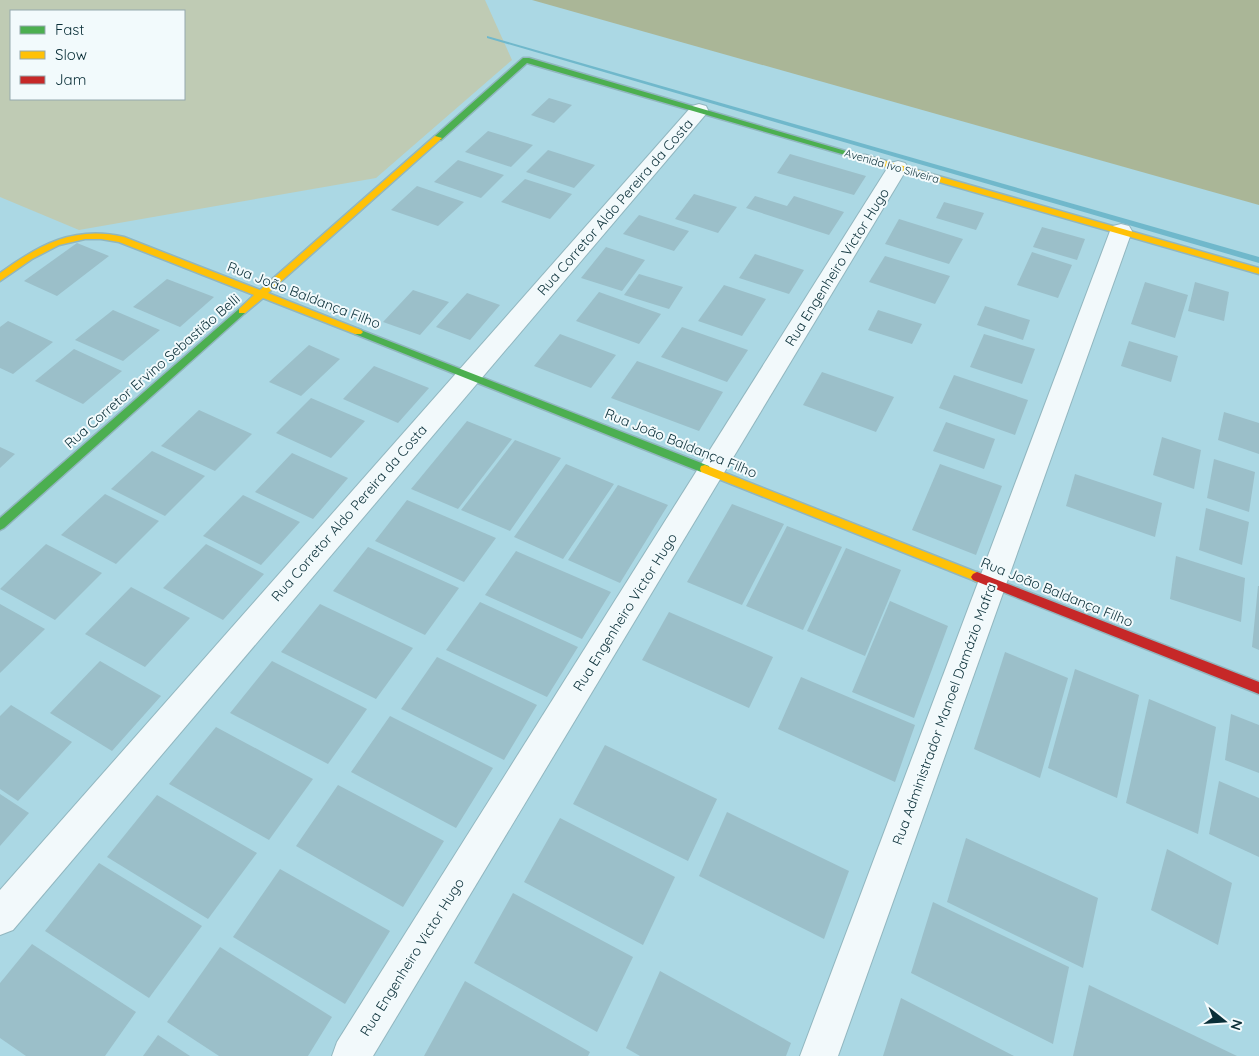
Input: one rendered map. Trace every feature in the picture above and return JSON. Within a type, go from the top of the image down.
[{"type":"street","name":"Avenida Ivo Silveira","points":[[526,60],[1259,271]]},
{"type":"street","name":"Rua Corretor Ervino Sebastião Belli","points":[[0,525],[526,60]]},
{"type":"street","name":"Rua Corretor Aldo Pereira da Costa","points":[[0,917],[699,110]]},
{"type":"street","name":"Rua Engenheiro Victor Hugo","points":[[351,1056],[898,167]]},
{"type":"street","name":"Rua Administrador Manoel Damázio Mafra","points":[[819,1056],[1121,231]]},
{"type":"street","name":"Rua João Baldança Filho","points":[[0,278],[38,250],[64,238],[90,233],[121,239],[1259,688]]},
{"type":"green space","points":[[0,0],[485,0],[512,60],[376,178],[79,230],[0,197]]},
{"type":"green space","points":[[532,0],[1259,0],[1259,205]]},
{"type":"building","points":[[549,98],[572,105],[554,123],[531,115]]},
{"type":"building","points":[[488,131],[533,145],[511,167],[465,152]]},
{"type":"building","points":[[548,150],[595,165],[574,188],[526,172]]},
{"type":"building","points":[[790,154],[866,176],[854,195],[777,173]]},
{"type":"building","points":[[458,160],[504,175],[481,198],[434,182]]},
{"type":"building","points":[[525,179],[572,194],[550,219],[501,202]]},
{"type":"building","points":[[417,186],[464,202],[438,226],[391,210]]},
{"type":"building","points":[[694,194],[737,207],[718,233],[675,219]]},
{"type":"building","points":[[755,196],[787,206],[794,196],[844,212],[829,235],[746,208]]},
{"type":"building","points":[[944,202],[984,213],[976,230],[936,218]]},
{"type":"building","points":[[639,215],[689,231],[674,251],[623,234]]},
{"type":"building","points":[[899,219],[963,239],[949,264],[885,244]]},
{"type":"building","points":[[1042,227],[1085,239],[1077,260],[1033,247]]},
{"type":"building","points":[[77,243],[109,256],[57,296],[24,281]]},
{"type":"building","points":[[606,247],[645,260],[622,291],[581,278]]},
{"type":"building","points":[[1032,252],[1072,265],[1058,298],[1017,285]]},
{"type":"building","points":[[755,254],[804,270],[789,294],[739,278]]},
{"type":"building","points":[[885,256],[950,276],[935,304],[869,282]]},
{"type":"building","points":[[639,274],[683,287],[669,309],[624,295]]},
{"type":"building","points":[[167,279],[214,297],[180,327],[133,307]]},
{"type":"building","points":[[1145,282],[1188,295],[1175,338],[1131,324]]},
{"type":"building","points":[[1195,282],[1229,292],[1224,321],[1188,311]]},
{"type":"building","points":[[724,285],[766,299],[742,336],[698,321]]},
{"type":"building","points":[[413,290],[449,302],[420,335],[383,322]]},
{"type":"building","points":[[599,292],[661,314],[639,344],[576,321]]},
{"type":"building","points":[[467,293],[500,305],[470,340],[436,327]]},
{"type":"building","points":[[985,306],[1030,320],[1023,340],[977,325]]},
{"type":"building","points":[[113,310],[160,330],[123,361],[75,340]]},
{"type":"building","points":[[878,310],[922,324],[912,344],[868,330]]},
{"type":"building","points":[[8,321],[53,342],[13,374],[0,368],[0,327]]},
{"type":"building","points":[[682,327],[748,350],[727,382],[661,357]]},
{"type":"building","points":[[560,334],[616,355],[591,388],[534,366]]},
{"type":"building","points":[[984,334],[1035,349],[1022,384],[970,367]]},
{"type":"building","points":[[1129,341],[1178,356],[1171,382],[1121,366]]},
{"type":"building","points":[[309,345],[340,359],[301,396],[269,382]]},
{"type":"building","points":[[74,349],[122,371],[83,404],[35,381]]},
{"type":"building","points":[[637,361],[723,392],[699,431],[611,398]]},
{"type":"building","points":[[374,366],[429,388],[398,423],[343,399]]},
{"type":"building","points":[[822,372],[894,397],[876,432],[803,405]]},
{"type":"building","points":[[954,375],[1028,400],[1015,435],[939,408]]},
{"type":"building","points":[[311,398],[365,421],[331,458],[276,433]]},
{"type":"building","points":[[199,410],[252,434],[215,471],[161,446]]},
{"type":"building","points":[[1224,412],[1259,423],[1259,454],[1218,440]]},
{"type":"building","points":[[467,421],[512,439],[458,509],[411,489]]},
{"type":"building","points":[[946,422],[995,439],[984,469],[933,451]]},
{"type":"building","points":[[1162,437],[1201,450],[1194,489],[1153,475]]},
{"type":"building","points":[[515,440],[561,458],[510,531],[461,510]]},
{"type":"building","points":[[0,447],[15,454],[0,468]]},
{"type":"building","points":[[152,451],[205,476],[165,516],[111,489]]},
{"type":"building","points":[[292,453],[348,478],[313,519],[255,492]]},
{"type":"building","points":[[1214,459],[1255,472],[1249,512],[1207,498]]},
{"type":"building","points":[[566,464],[614,484],[563,559],[514,537]]},
{"type":"building","points":[[940,464],[1002,486],[976,555],[912,530]]},
{"type":"building","points":[[1075,474],[1162,503],[1155,537],[1066,506]]},
{"type":"building","points":[[618,485],[668,505],[620,583],[568,560]]},
{"type":"building","points":[[105,494],[159,521],[116,564],[61,535]]},
{"type":"building","points":[[243,495],[300,522],[261,565],[203,536]]},
{"type":"building","points":[[407,500],[496,538],[464,582],[375,541]]},
{"type":"building","points":[[732,504],[784,524],[742,605],[687,582]]},
{"type":"building","points":[[1206,508],[1249,522],[1242,565],[1199,550]]},
{"type":"building","points":[[787,526],[842,547],[803,630],[746,606]]},
{"type":"building","points":[[46,544],[102,573],[55,620],[0,589]]},
{"type":"building","points":[[206,544],[264,574],[223,620],[163,588]]},
{"type":"building","points":[[368,547],[459,588],[425,635],[333,591]]},
{"type":"building","points":[[846,548],[901,570],[865,656],[807,631]]},
{"type":"building","points":[[516,551],[611,592],[582,639],[485,595]]},
{"type":"building","points":[[1176,556],[1245,578],[1241,622],[1170,599]]},
{"type":"building","points":[[1259,586],[1259,650],[1252,647]]},
{"type":"building","points":[[131,587],[190,618],[145,667],[85,634]]},
{"type":"building","points":[[890,601],[948,626],[914,718],[852,692]]},
{"type":"building","points":[[480,602],[578,647],[547,697],[446,650]]},
{"type":"building","points":[[0,604],[45,629],[0,673]]},
{"type":"building","points":[[320,604],[413,648],[376,699],[281,652]]},
{"type":"building","points":[[669,612],[773,657],[749,708],[642,660]]},
{"type":"building","points":[[1005,652],[1068,678],[1040,778],[974,749]]},
{"type":"building","points":[[437,657],[537,705],[504,760],[401,709]]},
{"type":"building","points":[[100,661],[161,696],[112,751],[50,713]]},
{"type":"building","points":[[272,661],[367,709],[328,764],[230,713]]},
{"type":"building","points":[[1075,669],[1139,695],[1117,798],[1048,768]]},
{"type":"building","points":[[801,677],[915,725],[895,782],[778,729]]},
{"type":"building","points":[[1149,699],[1216,727],[1198,834],[1126,803]]},
{"type":"building","points":[[11,705],[72,742],[18,801],[0,789],[0,716]]},
{"type":"building","points":[[1231,714],[1259,725],[1259,773],[1225,760]]},
{"type":"building","points":[[390,716],[493,768],[456,828],[351,772]]},
{"type":"building","points":[[216,727],[313,779],[269,840],[169,784]]},
{"type":"building","points":[[605,745],[717,799],[688,861],[573,804]]},
{"type":"building","points":[[1219,781],[1259,798],[1259,857],[1209,834]]},
{"type":"building","points":[[338,785],[444,841],[403,907],[296,846]]},
{"type":"building","points":[[0,794],[29,813],[0,846]]},
{"type":"building","points":[[157,795],[257,853],[208,919],[107,857]]},
{"type":"building","points":[[727,812],[849,871],[824,939],[699,876]]},
{"type":"building","points":[[560,818],[675,877],[643,945],[524,882]]},
{"type":"building","points":[[966,838],[1098,898],[1083,968],[947,902]]},
{"type":"building","points":[[1167,849],[1232,883],[1218,945],[1151,910]]},
{"type":"building","points":[[99,863],[202,926],[149,998],[45,931]]},
{"type":"building","points":[[280,869],[390,931],[345,1004],[233,937]]},
{"type":"building","points":[[513,893],[633,957],[597,1032],[474,963]]},
{"type":"building","points":[[933,902],[1069,967],[1053,1044],[911,973]]},
{"type":"building","points":[[32,944],[136,1012],[105,1056],[26,1056],[0,1038],[0,983]]},
{"type":"building","points":[[220,947],[332,1017],[308,1056],[219,1056],[167,1022]]},
{"type":"building","points":[[660,971],[791,1043],[786,1056],[640,1056],[626,1048]]},
{"type":"building","points":[[465,981],[590,1052],[588,1056],[424,1056]]},
{"type":"building","points":[[1089,985],[1237,1056],[1073,1056]]},
{"type":"building","points":[[901,998],[1014,1056],[883,1056]]},
{"type":"building","points":[[158,1035],[190,1056],[143,1056]]},
{"type":"waterway","points":[[489,37],[1259,260]]},
{"type":"traffic: fast","points":[[438,138],[526,60],[862,157]]},
{"type":"traffic: fast","points":[[0,525],[242,311]]},
{"type":"traffic: fast","points":[[358,332],[705,469]]},
{"type":"traffic: slow","points":[[242,311],[438,138]]},
{"type":"traffic: slow","points":[[862,157],[1259,271]]},
{"type":"traffic: slow","points":[[0,278],[29,257],[56,243],[85,236],[121,239],[358,332]]},
{"type":"traffic: slow","points":[[705,469],[977,577]]},
{"type":"traffic: jam","points":[[977,577],[1259,688]]}]
